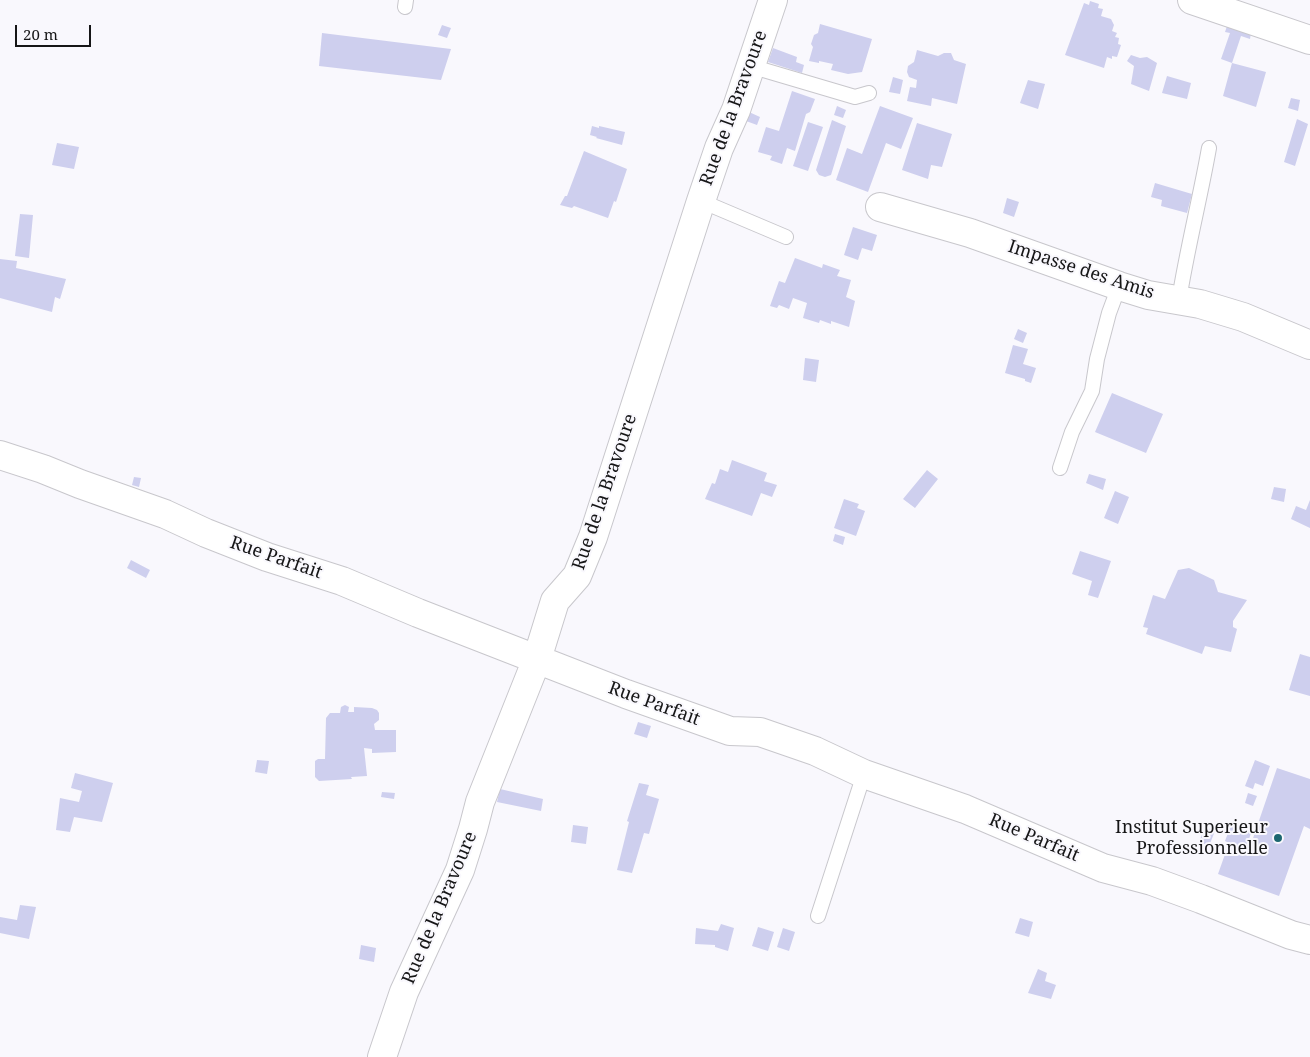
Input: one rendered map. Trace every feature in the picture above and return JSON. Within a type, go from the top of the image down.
[{"type":"street","name":"Rue de la Bravoure","points":[[382,1057],[404,992],[460,870],[480,802],[537,659],[555,601],[577,576],[593,537],[700,201],[719,148],[736,110],[773,0]]},
{"type":"street","points":[[1192,0],[1310,40]]},
{"type":"street","name":"Impasse des Amis","points":[[880,206],[919,220],[970,233],[1119,286],[1148,294],[1200,304],[1243,317],[1310,345]]},
{"type":"street","name":"Rue Parfait","points":[[0,456],[43,469],[165,514],[206,533],[267,557],[342,581],[626,694],[730,731],[760,732],[815,751],[864,774],[965,809],[1103,868],[1201,899],[1291,935],[1310,940]]},
{"type":"lane","points":[[750,66],[855,97],[869,93]]},
{"type":"lane","points":[[1179,300],[1209,148]]},
{"type":"lane","points":[[700,201],[786,237]]},
{"type":"lane","points":[[1060,468],[1072,432],[1092,391],[1099,350],[1119,286]]},
{"type":"lane","points":[[818,916],[864,774]]},
{"type":"building","points":[[1090,1],[1099,4],[1098,8],[1103,9],[1101,16],[1111,19],[1114,25],[1112,31],[1117,33],[1115,37],[1119,38],[1118,44],[1121,45],[1117,57],[1112,56],[1112,59],[1107,57],[1104,68],[1065,55],[1084,3],[1089,5]]},
{"type":"building","points":[[820,24],[872,39],[862,72],[848,74],[831,70],[833,64],[809,61],[813,47],[811,44],[814,35],[818,33]]},
{"type":"building","points":[[442,25],[451,28],[447,38],[438,35]]},
{"type":"building","points":[[1227,26],[1251,33],[1250,39],[1241,36],[1232,63],[1221,59],[1230,33],[1225,32]]},
{"type":"building","points":[[322,33],[451,49],[441,80],[319,66]]},
{"type":"building","points":[[773,48],[797,57],[796,62],[804,65],[802,73],[768,62]]},
{"type":"building","points":[[917,50],[938,56],[944,53],[951,53],[954,60],[966,64],[957,104],[932,98],[931,106],[907,101],[910,87],[916,88],[917,80],[909,77],[907,72],[908,66],[914,62]]},
{"type":"building","points":[[1131,55],[1140,58],[1147,57],[1157,63],[1149,91],[1131,84],[1134,66],[1127,61]]},
{"type":"building","points":[[1232,63],[1266,72],[1256,107],[1223,96]]},
{"type":"building","points":[[1167,76],[1191,83],[1187,99],[1162,93]]},
{"type":"building","points":[[893,77],[903,80],[900,94],[889,92]]},
{"type":"building","points":[[1028,80],[1045,84],[1038,109],[1020,103]]},
{"type":"building","points":[[792,91],[815,99],[810,112],[806,114],[795,151],[787,148],[782,164],[770,160],[772,156],[758,152],[766,127],[779,131]]},
{"type":"building","points":[[1291,98],[1300,100],[1298,111],[1288,108]]},
{"type":"building","points":[[837,106],[846,110],[843,118],[834,115]]},
{"type":"building","points":[[880,106],[913,118],[901,149],[886,143],[868,192],[836,180],[847,148],[862,154]]},
{"type":"building","points":[[749,112],[760,117],[757,125],[746,121]]},
{"type":"building","points":[[1297,119],[1308,124],[1295,166],[1284,162]]},
{"type":"building","points":[[832,120],[846,126],[831,175],[825,177],[819,175],[816,170]]},
{"type":"building","points":[[808,122],[823,127],[808,171],[793,166]]},
{"type":"building","points":[[917,123],[952,134],[942,167],[931,165],[928,179],[902,170]]},
{"type":"building","points":[[592,126],[625,132],[622,145],[590,135]]},
{"type":"building","points":[[57,143],[79,147],[74,169],[52,165]]},
{"type":"building","points":[[584,151],[627,169],[616,202],[614,201],[608,218],[574,206],[572,208],[560,205],[565,196],[567,196]]},
{"type":"building","points":[[1155,183],[1192,194],[1187,213],[1161,206],[1162,200],[1151,197]]},
{"type":"building","points":[[1007,198],[1019,202],[1014,217],[1003,213]]},
{"type":"building","points":[[20,214],[33,215],[29,258],[15,256]]},
{"type":"building","points":[[853,227],[877,235],[872,251],[862,248],[858,260],[844,255]]},
{"type":"building","points":[[795,258],[822,268],[823,264],[840,270],[837,276],[851,280],[846,297],[855,301],[849,327],[831,321],[831,324],[820,320],[819,323],[803,318],[807,303],[793,298],[789,309],[779,305],[777,308],[770,306],[779,281],[785,283]]},
{"type":"building","points":[[0,259],[17,261],[16,268],[66,279],[60,299],[55,297],[52,312],[0,298]]},
{"type":"building","points":[[1018,329],[1027,333],[1023,343],[1014,339]]},
{"type":"building","points":[[1013,345],[1028,349],[1023,364],[1036,368],[1031,383],[1025,381],[1025,379],[1005,373]]},
{"type":"building","points":[[805,358],[819,360],[816,382],[803,380]]},
{"type":"building","points":[[1112,393],[1163,414],[1146,453],[1095,432]]},
{"type":"building","points":[[732,460],[767,473],[764,481],[777,485],[772,497],[761,493],[752,516],[705,499],[712,483],[715,484],[720,469],[728,472]]},
{"type":"building","points":[[927,470],[938,479],[915,508],[903,499]]},
{"type":"building","points":[[1089,474],[1106,479],[1103,490],[1086,483]]},
{"type":"building","points":[[134,477],[141,478],[139,487],[132,485]]},
{"type":"building","points":[[1274,487],[1286,489],[1284,502],[1271,499]]},
{"type":"building","points":[[1115,491],[1129,497],[1118,524],[1104,518]]},
{"type":"building","points":[[844,499],[859,504],[857,508],[865,511],[856,536],[834,528]]},
{"type":"building","points":[[1310,500],[1310,528],[1291,519],[1296,506],[1306,510]]},
{"type":"building","points":[[835,534],[845,537],[843,545],[833,541]]},
{"type":"building","points":[[1080,551],[1111,561],[1098,598],[1088,595],[1092,581],[1072,574]]},
{"type":"building","points":[[131,560],[150,570],[146,578],[127,568]]},
{"type":"building","points":[[1189,568],[1214,580],[1218,592],[1247,600],[1233,621],[1233,627],[1237,629],[1231,652],[1205,646],[1202,654],[1146,634],[1148,628],[1143,627],[1153,595],[1165,599],[1178,570]]},
{"type":"building","points":[[1300,654],[1310,657],[1310,696],[1289,690]]},
{"type":"building","points":[[345,705],[349,707],[348,712],[354,712],[354,707],[377,710],[379,720],[374,724],[375,730],[396,730],[396,752],[372,753],[372,749],[364,748],[367,776],[319,781],[315,777],[315,761],[325,759],[326,718],[330,713],[340,713],[341,707]]},
{"type":"building","points":[[638,722],[651,726],[647,738],[634,734]]},
{"type":"building","points":[[257,760],[269,761],[267,774],[255,772]]},
{"type":"building","points":[[1255,760],[1270,766],[1263,786],[1255,783],[1253,789],[1245,786]]},
{"type":"building","points":[[1277,768],[1310,779],[1310,829],[1304,826],[1279,896],[1218,874],[1229,843],[1225,841],[1231,825],[1252,831],[1245,849],[1249,850]]},
{"type":"building","points":[[75,773],[113,783],[102,822],[74,817],[70,832],[56,830],[60,798],[79,802],[82,791],[71,788]]},
{"type":"building","points":[[639,783],[649,785],[646,795],[659,799],[649,834],[644,833],[632,873],[617,870],[629,822],[627,821]]},
{"type":"building","points":[[500,789],[543,799],[541,811],[497,802]]},
{"type":"building","points":[[382,792],[395,793],[394,799],[381,797]]},
{"type":"building","points":[[1248,793],[1257,796],[1253,806],[1245,803]]},
{"type":"building","points":[[573,825],[588,827],[586,844],[571,842]]},
{"type":"building","points":[[1205,827],[1215,831],[1209,846],[1199,842]]},
{"type":"building","points":[[20,905],[36,907],[29,939],[0,933],[0,917],[17,920]]},
{"type":"building","points":[[1020,918],[1033,922],[1029,937],[1015,933]]},
{"type":"building","points":[[721,924],[734,928],[728,951],[715,947],[715,945],[695,944],[696,928],[718,931]]},
{"type":"building","points":[[758,927],[774,932],[768,951],[752,946]]},
{"type":"building","points":[[783,928],[795,932],[789,951],[777,947]]},
{"type":"building","points":[[361,945],[376,948],[374,962],[359,959]]},
{"type":"building","points":[[1038,969],[1047,973],[1045,981],[1056,985],[1051,999],[1028,993]]},
{"type":"place","name":"Institut Superieur Professionnelle","points":[[1278,838]]}]
